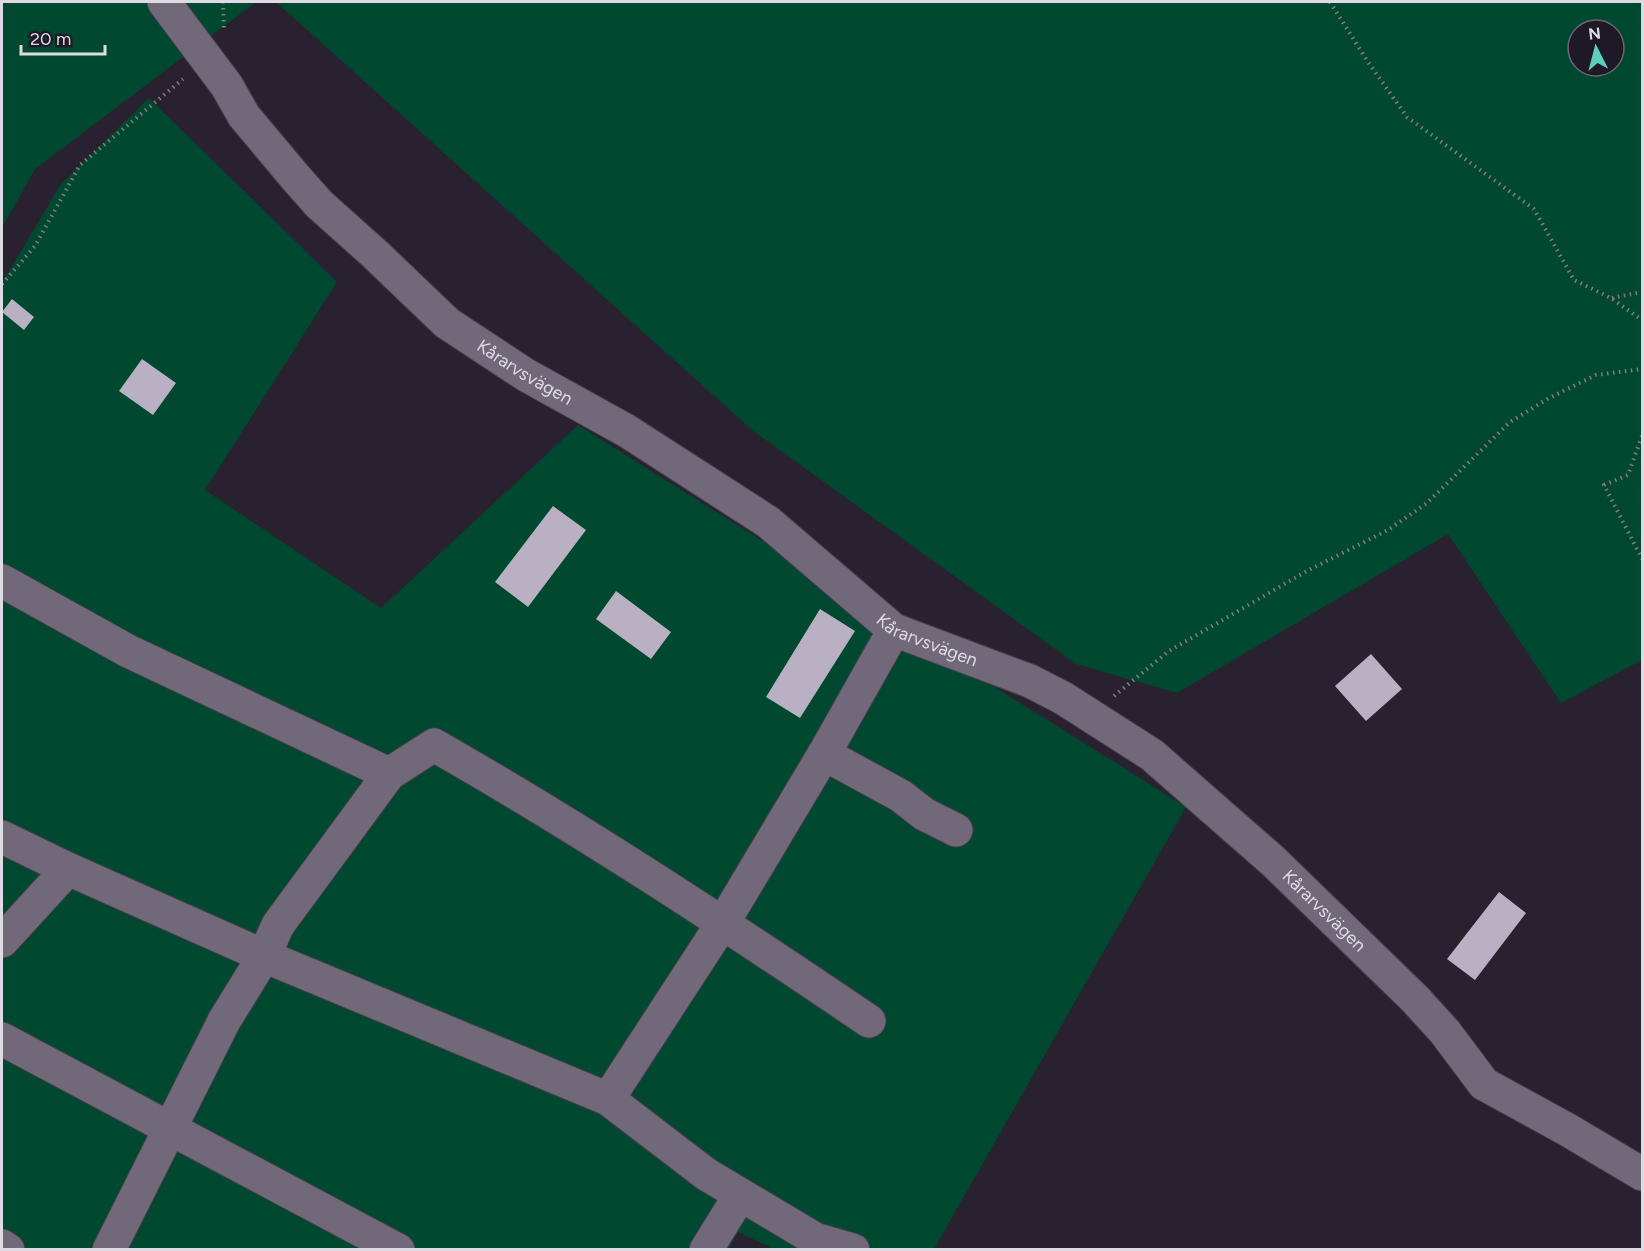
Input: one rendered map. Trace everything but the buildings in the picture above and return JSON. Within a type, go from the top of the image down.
[{"type":"street","name":"Kårarvsvägen","points":[[164,2],[226,86],[244,116],[319,204],[447,323],[526,375],[627,431],[768,522],[894,630],[1030,681],[1063,698],[1152,755],[1273,861],[1416,999],[1445,1032],[1484,1084],[1642,1174]]},
{"type":"street","points":[[2,581],[128,651],[389,774]]},
{"type":"street","points":[[608,1099],[723,923],[824,754],[894,630]]},
{"type":"street","points":[[109,1250],[225,1021],[264,956],[278,925],[389,774],[434,745],[723,923],[869,1021]]},
{"type":"street","points":[[824,754],[902,796],[924,814],[956,830]]},
{"type":"street","points":[[2,837],[68,869],[264,956],[608,1099],[706,1174],[740,1195],[815,1239],[853,1250]]},
{"type":"street","points":[[2,941],[68,869]]},
{"type":"street","points":[[2,1038],[398,1250]]},
{"type":"street","points":[[706,1250],[740,1195]]},
{"type":"street","points":[[2,1246],[8,1250]]},
{"type":"path","points":[[1330,2],[1368,62],[1407,117],[1534,209],[1574,280],[1611,298],[1642,320]]},
{"type":"path","points":[[2,284],[35,246],[80,165],[195,68],[202,52]]},
{"type":"path","points":[[1611,298],[1642,292]]},
{"type":"path","points":[[1090,716],[1169,651],[1307,571],[1388,530],[1427,503],[1510,422],[1549,398],[1596,375],[1642,369]]},
{"type":"path","points":[[1642,435],[1628,475],[1604,485],[1642,559]]},
{"type":"green space","points":[[2,2],[256,2],[35,169],[2,228]]},
{"type":"green space","points":[[276,2],[1642,2],[1642,660],[1561,703],[1448,534],[1177,693],[1076,664],[752,430]]},
{"type":"green space","points":[[149,98],[337,282],[205,490],[381,608],[578,425],[1186,807],[934,1249],[774,1249],[738,1232],[728,1250],[2,1249],[2,283],[61,184]]}]
